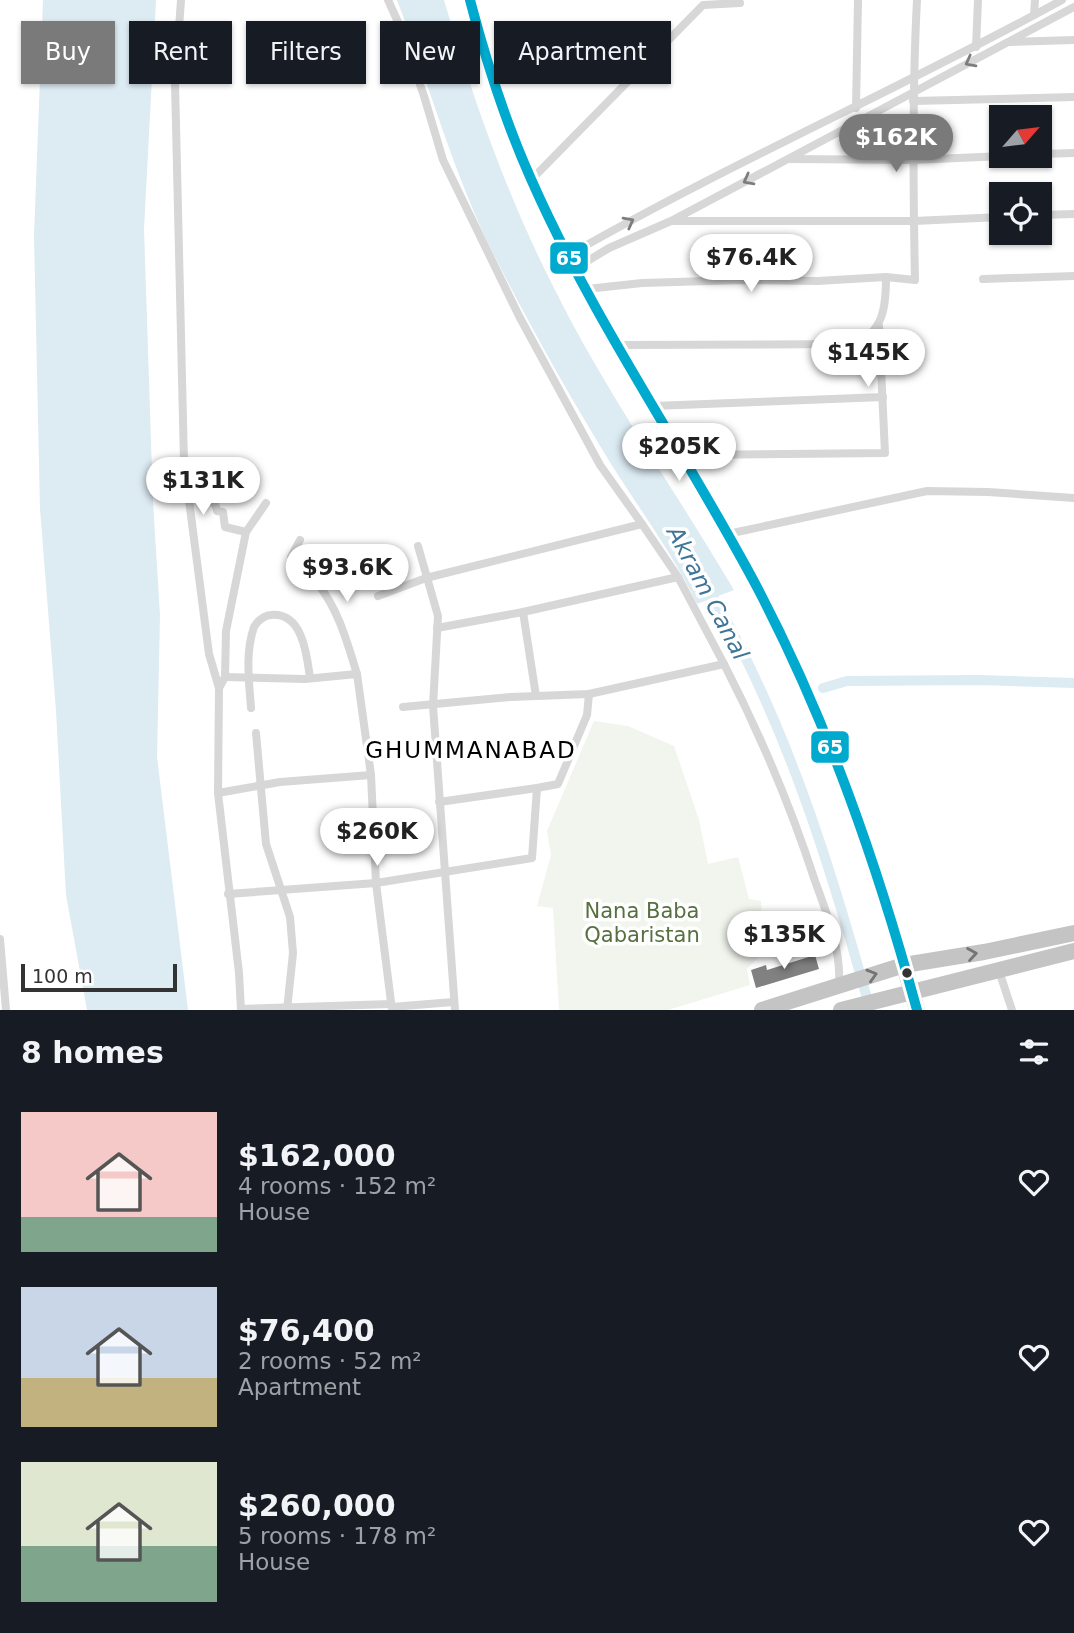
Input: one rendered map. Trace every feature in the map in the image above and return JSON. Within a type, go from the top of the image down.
[{"type":"highway","points":[[762,1010],[904,965],[1074,933]]},
{"type":"highway","points":[[842,1010],[1074,951]]},
{"type":"highway","points":[[904,965],[909,993],[917,1010]]},
{"type":"street","points":[[181,0],[176,83],[184,462],[209,654],[219,688],[218,793],[241,1010],[454,1006],[433,706],[438,616],[418,547]]},
{"type":"street","points":[[388,0],[424,96],[443,160],[513,304],[600,465],[678,577],[755,724],[799,828],[831,927],[840,968],[839,984]]},
{"type":"street","points":[[470,0],[484,53],[531,180],[616,345],[728,534],[797,666],[834,753],[880,881],[904,965]]},
{"type":"street","points":[[856,108],[858,0]]},
{"type":"street","points":[[587,289],[654,283],[743,280],[817,281],[886,277],[915,279],[912,160],[917,0]]},
{"type":"street","points":[[976,47],[978,0]]},
{"type":"street","points":[[1034,16],[1035,0]]},
{"type":"street","points":[[569,255],[722,173],[913,80],[1062,0]]},
{"type":"street","points":[[531,180],[703,2],[740,3]]},
{"type":"street","points":[[576,268],[609,248],[671,221],[913,97],[1007,42],[1074,7]]},
{"type":"street","points":[[1007,42],[1074,40]]},
{"type":"street","points":[[913,97],[1074,97]]},
{"type":"street","points":[[1052,154],[1074,153]]},
{"type":"street","points":[[788,159],[912,160],[989,157]]},
{"type":"street","points":[[1052,215],[1074,214]]},
{"type":"street","points":[[671,221],[914,221],[989,218]]},
{"type":"street","points":[[983,279],[1074,276]]},
{"type":"street","points":[[682,455],[883,454],[886,451],[879,326],[886,304],[886,277]]},
{"type":"street","points":[[616,345],[855,344],[867,339],[879,326]]},
{"type":"street","points":[[653,406],[883,397]]},
{"type":"street","points":[[184,462],[208,466],[211,502],[215,503],[217,511],[223,512],[225,527],[246,532]]},
{"type":"street","points":[[728,534],[927,491],[1074,498]]},
{"type":"street","points":[[219,688],[225,677],[226,631],[246,532],[266,503]]},
{"type":"street","points":[[378,596],[426,578],[642,524]]},
{"type":"street","points":[[300,540],[291,557],[317,581],[329,600],[342,624],[356,674],[371,775],[376,883],[392,1007]]},
{"type":"street","points":[[437,628],[523,612],[678,577]]},
{"type":"street","points":[[523,612],[536,696]]},
{"type":"street","points":[[251,708],[248,654],[255,623],[271,615],[287,618],[297,628],[306,650],[310,678]]},
{"type":"street","points":[[403,707],[589,694],[724,664]]},
{"type":"street","points":[[225,677],[310,678],[356,674]]},
{"type":"street","points":[[439,802],[558,784],[587,715],[590,706],[589,694]]},
{"type":"street","points":[[256,733],[266,844],[290,917],[293,953],[287,1009]]},
{"type":"street","points":[[218,793],[307,779],[371,775]]},
{"type":"street","points":[[229,894],[376,883],[531,859],[537,788]]},
{"type":"street","points":[[0,939],[2,995],[6,1010]]},
{"type":"street","points":[[999,971],[1012,1010]]},
{"type":"green space","name":"Nana Baba Qabaristan","points":[[594,721],[628,726],[674,746],[699,820],[708,864],[738,857],[749,899],[761,901],[763,952],[747,969],[750,985],[668,1010],[559,1010],[553,908],[537,906],[551,855],[547,831]]},
{"type":"water","points":[[43,0],[156,0],[155,21],[129,21],[129,84],[152,84],[144,229],[153,502],[160,615],[157,757],[188,1010],[87,1010],[66,895],[56,711],[40,509],[34,235],[40,84],[115,84],[115,21],[42,21]]},
{"type":"water","points":[[397,0],[444,0],[451,21],[404,21]]},
{"type":"water","points":[[427,84],[470,84],[521,218],[574,327],[734,590],[697,604],[667,550],[611,464],[523,311],[481,228]]},
{"type":"building","points":[[815,955],[819,969],[756,988],[751,970],[766,965],[767,970]]},
{"type":"waterway","name":"Akram Canal","points":[[708,588],[735,638],[783,741],[839,900],[870,1009]]},
{"type":"waterway","points":[[823,688],[847,681],[979,680],[1074,683]]},
{"type":"transit line","name":"65","points":[[470,0],[504,113],[556,232],[611,335],[758,589],[807,691],[868,848],[917,1010]]},
{"type":"district","name":"GHUMMANABAD","points":[[471,750]]}]
